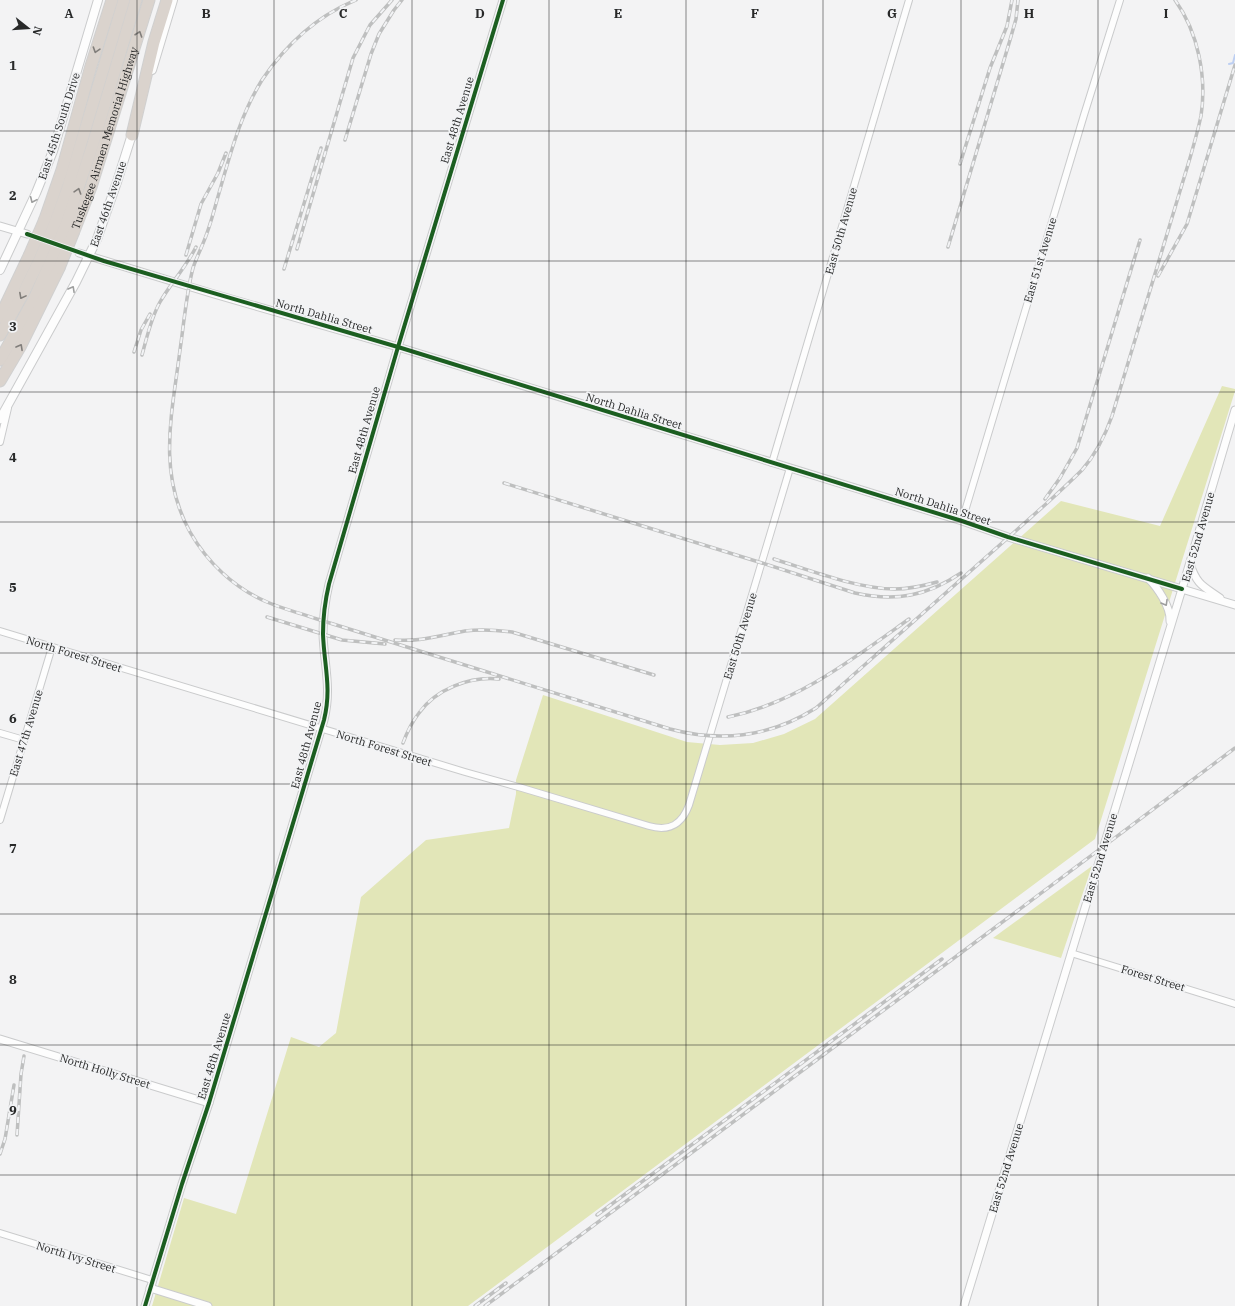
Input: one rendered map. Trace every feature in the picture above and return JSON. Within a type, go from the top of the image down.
[{"type":"highway","name":"Tuskegee Airmen Memorial Highway","points":[[0,317],[44,263],[60,225],[60,176],[91,66],[112,0]]},
{"type":"highway","points":[[60,225],[67,190],[124,0]]},
{"type":"highway","points":[[60,225],[92,147],[136,0]]},
{"type":"highway","name":"Tuskegee Airmen Memorial Highway","points":[[0,381],[20,347],[44,263],[60,225],[91,187],[149,0]]},
{"type":"highway","points":[[132,135],[151,54],[167,0]]},
{"type":"highway","points":[[0,335],[24,292],[44,263]]},
{"type":"highway","points":[[0,360],[34,299],[44,263]]},
{"type":"main road","name":"East 45th South Drive","points":[[0,270],[36,193],[53,151],[98,0]]},
{"type":"main road","name":"East 46th Avenue","points":[[9,403],[89,256],[104,221],[141,108],[173,0]]},
{"type":"main road","points":[[0,419],[9,403]]},
{"type":"street","name":"East 48th Avenue","points":[[145,1306],[182,1184],[209,1103],[321,729],[327,707],[328,690],[323,635],[326,595],[398,347],[503,0]]},
{"type":"street","name":"East 50th Avenue","points":[[772,462],[909,0]]},
{"type":"street","name":"East 51st Avenue","points":[[962,521],[1081,122],[1120,0]]},
{"type":"street","points":[[0,226],[27,234]]},
{"type":"street","name":"North Dahlia Street","points":[[79,253],[398,347],[962,521],[1008,537],[1233,604]]},
{"type":"street","name":"East 46th Avenue","points":[[0,442],[9,403]]},
{"type":"street","name":"East 52nd Avenue","points":[[964,1306],[1190,563],[1235,410]]},
{"type":"street","name":"East 50th Avenue","points":[[689,805],[790,468]]},
{"type":"street","points":[[1190,563],[1195,578],[1198,582],[1220,598],[1233,604]]},
{"type":"street","points":[[1147,578],[1156,587],[1169,611],[1169,632]]},
{"type":"street","name":"North Forest Street","points":[[0,631],[321,729],[653,827],[667,828],[676,824],[684,816],[689,805]]},
{"type":"street","name":"East 47th Avenue","points":[[0,820],[52,647]]},
{"type":"street","points":[[0,733],[24,740]]},
{"type":"street","name":"Forest Street","points":[[1071,953],[1235,1004]]},
{"type":"street","name":"North Holly Street","points":[[0,1039],[209,1103]]},
{"type":"street","name":"North Ivy Street","points":[[0,1233],[152,1280]]},
{"type":"street","points":[[150,1288],[208,1306]]},
{"type":"green space","points":[[1222,386],[1235,389],[1235,391],[1095,839],[468,1306],[152,1306],[184,1198],[236,1214],[291,1037],[319,1047],[336,1033],[361,897],[426,840],[509,828],[516,794],[516,780],[543,695],[687,742],[720,745],[753,743],[784,734],[815,719],[1061,501],[1160,526]]},
{"type":"green space","points":[[1092,866],[1061,958],[993,938]]},
{"type":"waterway","points":[[1229,64],[1233,63],[1235,55]]},
{"type":"railway","points":[[356,0],[328,14],[303,33],[281,55],[262,80],[241,123],[230,154],[210,225],[193,268],[187,299],[174,397],[170,442],[170,465],[173,487],[180,510],[190,532],[205,554],[222,573],[243,589],[273,604],[670,729],[708,736],[745,735],[763,731],[799,718],[816,708],[1050,500],[1082,470],[1096,451],[1112,416],[1190,158],[1201,116],[1203,86],[1199,55],[1190,26],[1175,0]]},
{"type":"railway","points":[[297,249],[353,58],[370,25],[392,0]]},
{"type":"railway","points":[[345,140],[371,54],[379,34],[402,0]]},
{"type":"railway","points":[[960,164],[990,68],[1007,26],[1012,0]]},
{"type":"railway","points":[[948,247],[1016,19],[1018,0]]},
{"type":"railway","points":[[1158,276],[1187,224],[1235,65]]},
{"type":"railway","points":[[284,269],[321,148]]},
{"type":"railway","points":[[186,255],[201,204],[218,173],[226,153]]},
{"type":"railway","points":[[1045,499],[1060,478],[1077,448],[1140,240]]},
{"type":"railway","points":[[142,355],[154,314],[164,295],[196,247]]},
{"type":"railway","points":[[134,352],[141,330],[150,314]]},
{"type":"railway","points":[[504,483],[855,593],[870,596],[898,597],[923,592],[936,587],[961,573]]},
{"type":"railway","points":[[774,559],[865,586],[895,589],[921,586],[937,582]]},
{"type":"railway","points":[[267,617],[342,640],[385,644]]},
{"type":"railway","points":[[728,717],[777,701],[823,678],[909,619]]},
{"type":"railway","points":[[395,640],[422,639],[471,630],[512,632],[654,675]]},
{"type":"railway","points":[[403,743],[416,716],[435,697],[444,691],[465,682],[499,679]]},
{"type":"railway","points":[[485,1306],[1235,748]]},
{"type":"railway","points":[[597,1215],[942,959]]},
{"type":"railway","points":[[17,1135],[21,1074],[24,1056]]},
{"type":"railway","points":[[0,1154],[5,1139],[14,1085]]},
{"type":"railway","points":[[475,1306],[506,1283]]},
{"type":"cycle path","points":[[145,1306],[182,1184],[209,1103],[324,720],[327,697],[327,677],[323,628],[324,609],[329,584],[398,347],[503,0]]},
{"type":"cycle path","points":[[27,234],[104,261],[398,347],[962,521],[1008,537],[1182,589]]}]
